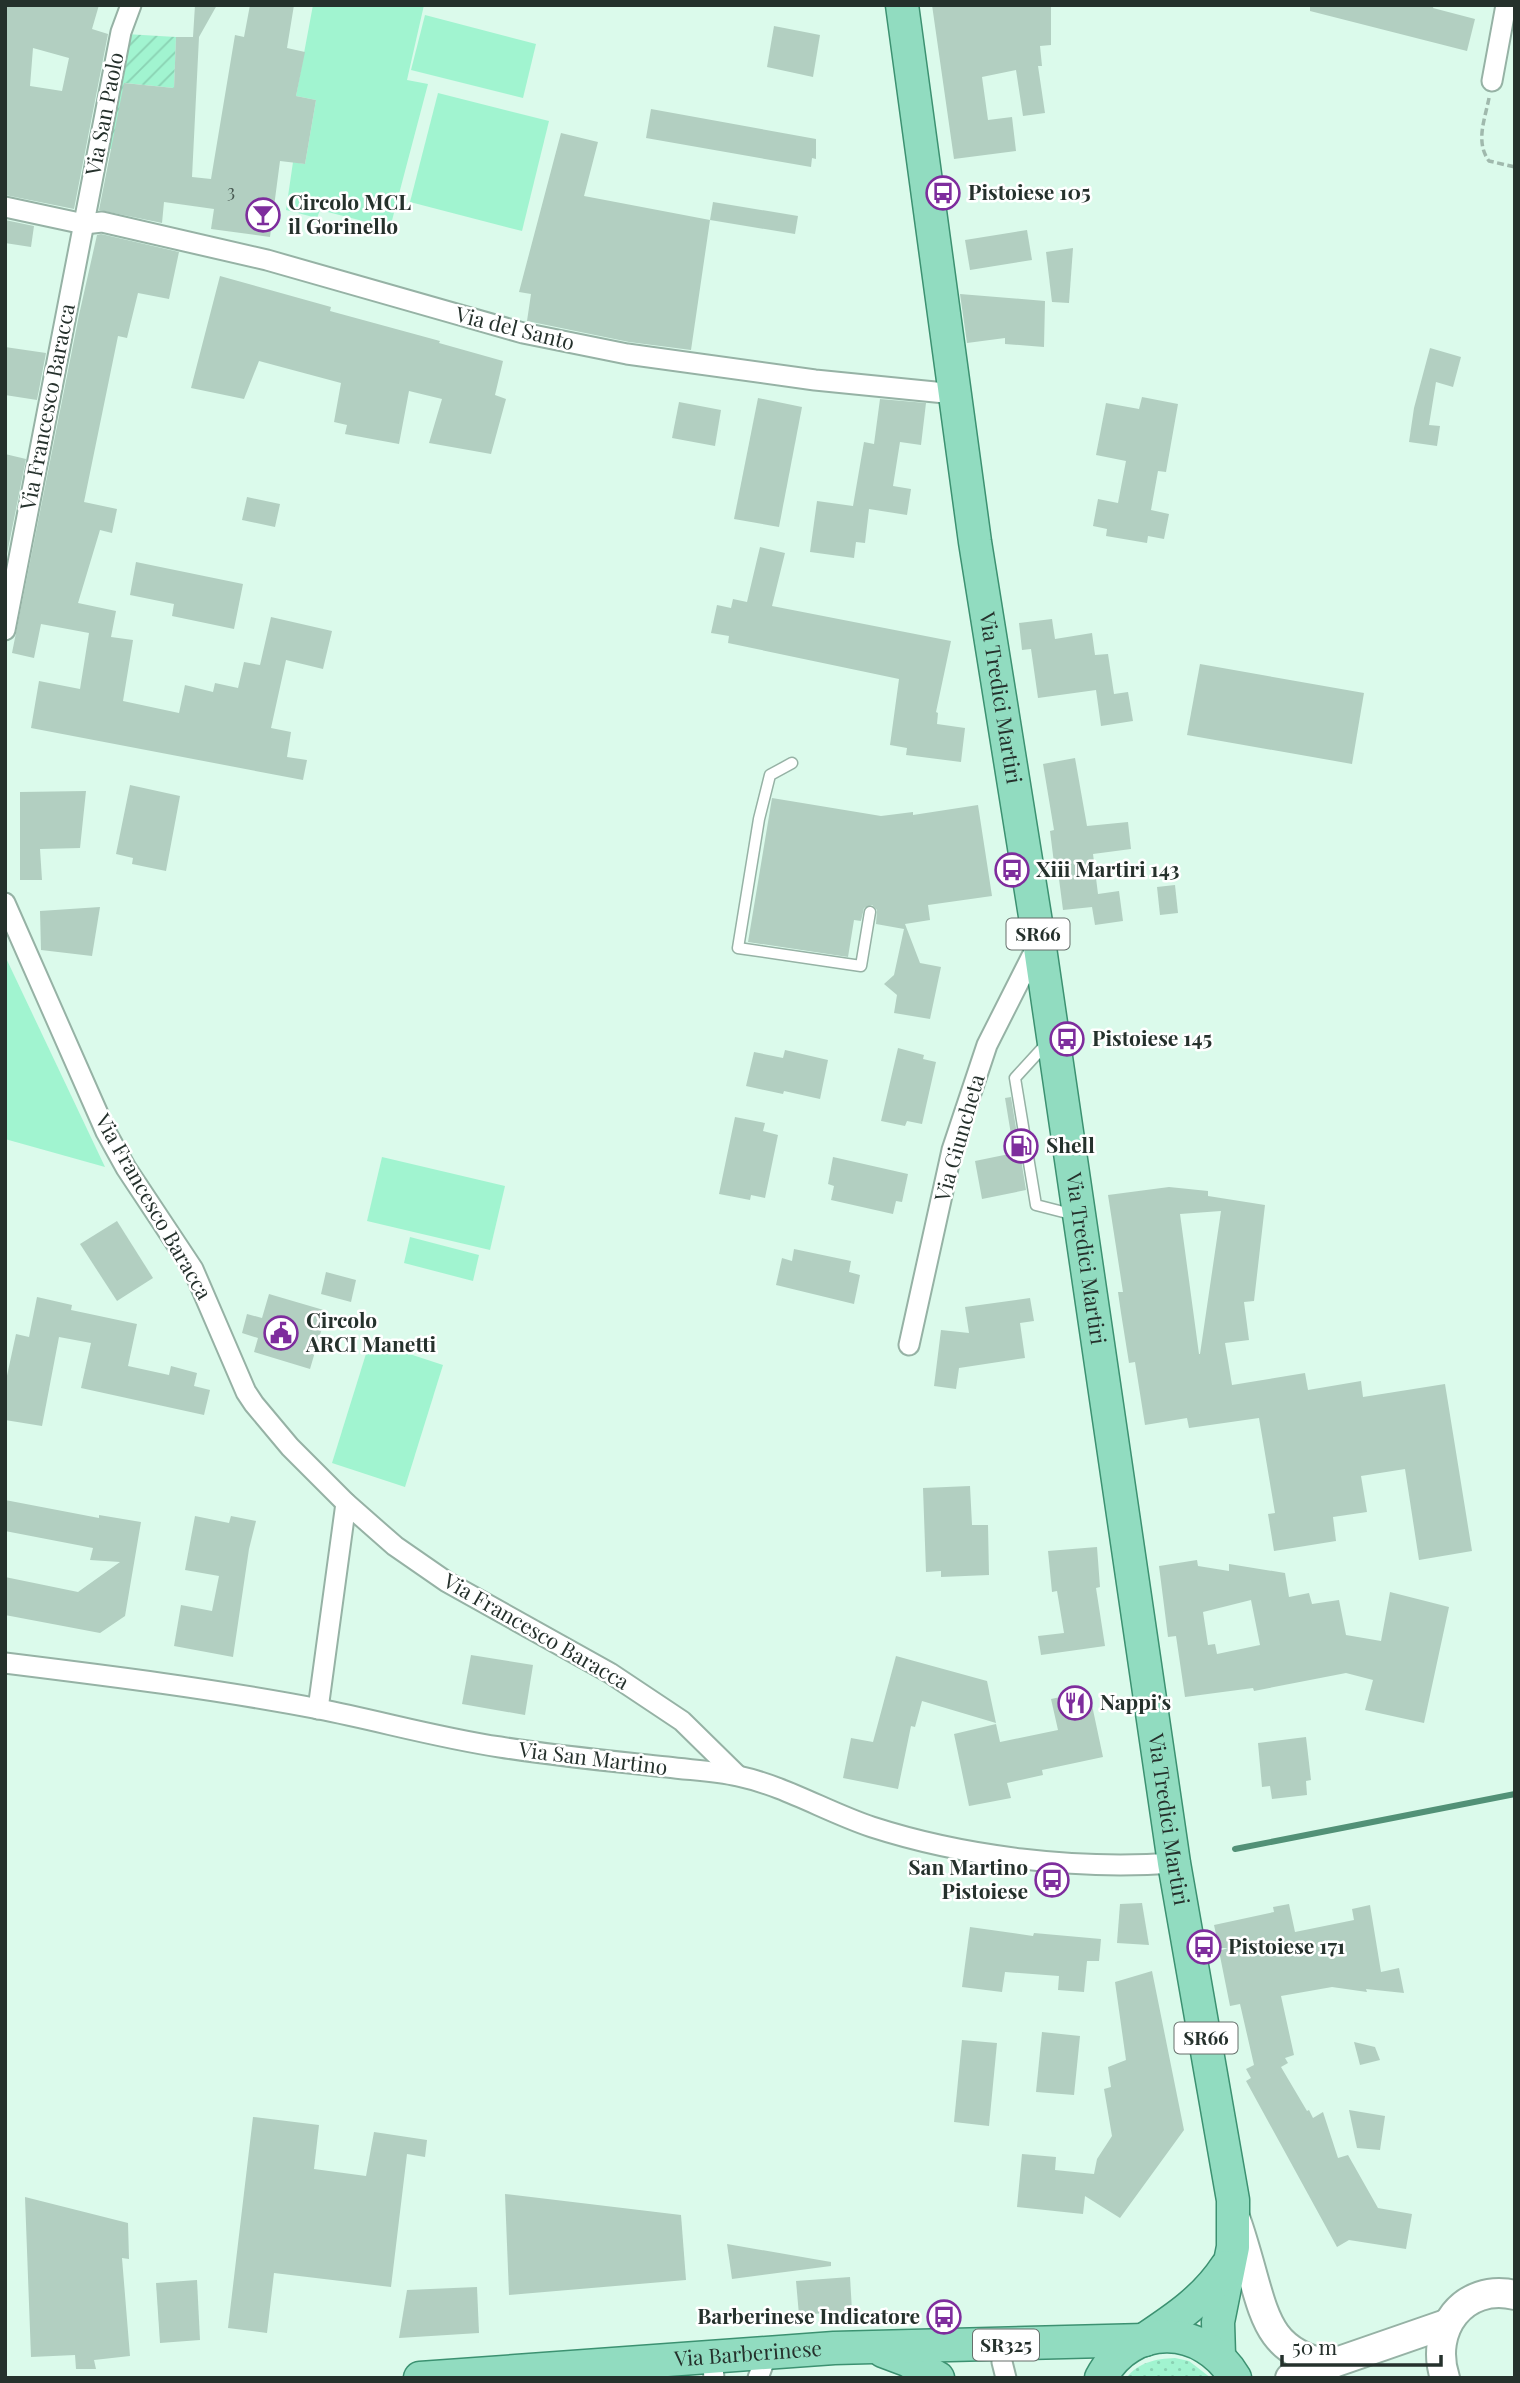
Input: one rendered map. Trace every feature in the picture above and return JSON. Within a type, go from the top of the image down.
[{"type":"main road","name":"Via Tredici Martiri","points":[[902,5],[990,646],[1039,942],[1174,1863],[1234,2213],[1230,2260],[1218,2322],[1233,2372]]},
{"type":"main road","points":[[1234,2213],[1260,2303],[1272,2331],[1300,2356],[1330,2365]]},
{"type":"main road","name":"Via Tredici Martiri","points":[[1145,2340],[1213,2286],[1230,2260]]},
{"type":"main road","points":[[1445,2378],[1440,2358],[1446,2324],[1457,2310],[1476,2298],[1492,2293],[1515,2295]]},
{"type":"main road","points":[[1290,2378],[1446,2324]]},
{"type":"main road","name":"SR66","points":[[1101,2378],[1109,2364],[1121,2352],[1145,2340],[1167,2336],[1201,2343],[1233,2372]]},
{"type":"main road","name":"Via Barberinese","points":[[419,2378],[763,2365],[868,2346],[1145,2340]]},
{"type":"main road","name":"Via Barberinese","points":[[868,2346],[907,2360],[935,2376]]},
{"type":"street","name":"Via San Paolo","points":[[84,224],[121,33],[131,5]]},
{"type":"street","points":[[1492,81],[1506,5]]},
{"type":"street","name":"Via del Santo","points":[[5,207],[84,224],[102,222],[267,260],[523,333],[627,354],[815,380],[956,394]]},
{"type":"street","name":"Via Francesco Baracca","points":[[5,630],[84,224]]},
{"type":"street","name":"Via Francesco Baracca","points":[[6,907],[106,1132],[126,1168],[193,1269],[246,1392],[290,1447],[379,1534],[447,1582],[610,1673],[682,1721],[737,1775]]},
{"type":"street","name":"Via Giuncheta","points":[[909,1345],[952,1150],[987,1045],[1039,942]]},
{"type":"street","points":[[318,1709],[346,1503]]},
{"type":"street","name":"Via San Martino","points":[[5,1663],[132,1679],[318,1709],[453,1740],[522,1751],[737,1775],[872,1827],[1021,1860],[1134,1865],[1174,1863]]},
{"type":"street","points":[[1002,2345],[1006,2378]]},
{"type":"lane","points":[[792,763],[770,775],[759,819],[738,948],[861,966],[870,912]]},
{"type":"lane","points":[[1053,1038],[1015,1078],[1036,1205],[1079,1216]]},
{"type":"path","points":[[1492,81],[1481,140],[1482,151],[1489,161],[1515,167]]},
{"type":"green space","points":[[313,5],[424,5],[407,80],[428,84],[390,228],[320,210],[317,218],[286,210],[293,162],[305,164],[316,100],[296,96]]},
{"type":"green space","points":[[425,15],[536,44],[523,98],[411,70]]},
{"type":"green space","points":[[126,34],[176,37],[174,88],[125,83],[117,150],[103,148]]},
{"type":"green space","points":[[438,93],[549,121],[522,231],[410,202]]},
{"type":"green space","points":[[5,956],[105,1167],[5,1139]]},
{"type":"green space","points":[[382,1157],[505,1186],[490,1250],[367,1221]]},
{"type":"green space","points":[[410,1237],[479,1255],[473,1281],[404,1263]]},
{"type":"green space","points":[[370,1341],[443,1365],[405,1487],[332,1463]]},
{"type":"green space","points":[[1175,2358],[1189,2361],[1211,2378],[1126,2378],[1136,2368],[1148,2362]]},
{"type":"building","points":[[5,5],[99,5],[92,29],[108,34],[74,209],[5,195]],"holes":[[[33,48],[69,58],[62,91],[30,86]]]},
{"type":"building","points":[[195,5],[217,5],[199,37],[192,177],[211,179],[235,35],[244,37],[250,5],[294,5],[287,48],[305,52],[296,96],[316,100],[305,164],[280,161],[270,237],[211,229],[214,209],[164,202],[162,223],[99,210],[124,83],[174,88],[176,37],[193,37]]},
{"type":"building","points":[[932,5],[1051,5],[1051,45],[1040,46],[1042,66],[1038,66],[1045,113],[1023,116],[1016,70],[982,77],[988,120],[1012,117],[1016,151],[954,159]]},
{"type":"building","points":[[1310,5],[1434,5],[1433,8],[1475,19],[1467,51],[1310,11]]},
{"type":"building","points":[[774,26],[820,35],[813,77],[767,67]]},
{"type":"building","points":[[651,109],[816,139],[816,159],[812,158],[811,167],[646,138]]},
{"type":"building","points":[[561,133],[598,142],[584,196],[710,220],[691,350],[629,342],[527,321],[531,294],[519,292]]},
{"type":"building","points":[[713,202],[798,216],[795,234],[710,220]]},
{"type":"building","points":[[5,220],[34,226],[31,247],[5,243]]},
{"type":"building","points":[[1027,230],[1032,260],[970,270],[965,240]]},
{"type":"building","points":[[97,235],[179,252],[169,299],[138,293],[127,338],[118,336],[84,502],[117,509],[112,533],[100,530],[78,603],[116,611],[111,637],[133,640],[123,701],[179,713],[185,685],[213,692],[215,683],[238,688],[244,662],[260,665],[271,617],[332,631],[323,669],[286,660],[271,728],[291,732],[287,757],[307,760],[303,780],[31,728],[39,681],[80,689],[89,633],[41,624],[34,658],[12,653],[79,315]]},
{"type":"building","points":[[1073,248],[1069,303],[1052,302],[1046,252]]},
{"type":"building","points":[[220,276],[331,307],[330,311],[503,361],[495,395],[506,399],[491,454],[429,443],[442,399],[409,391],[399,444],[345,434],[347,425],[334,422],[341,383],[259,361],[244,399],[191,388]]},
{"type":"building","points":[[960,294],[1045,301],[1044,347],[1005,344],[1005,338],[967,343]]},
{"type":"building","points":[[5,347],[46,353],[37,400],[5,395]]},
{"type":"building","points":[[1430,348],[1461,357],[1453,387],[1436,382],[1429,425],[1440,426],[1437,446],[1409,442],[1414,408]]},
{"type":"building","points":[[1142,397],[1178,404],[1166,472],[1158,471],[1151,510],[1169,514],[1164,539],[1148,536],[1147,543],[1106,536],[1107,529],[1093,526],[1098,499],[1118,503],[1126,461],[1096,455],[1106,403],[1139,409]]},
{"type":"building","points":[[758,398],[802,407],[779,527],[734,519]]},
{"type":"building","points":[[880,399],[926,403],[921,445],[900,442],[893,486],[911,489],[907,515],[869,509],[865,543],[856,542],[854,558],[810,552],[817,501],[853,506],[864,442],[874,444]]},
{"type":"building","points":[[679,402],[721,410],[715,446],[672,438]]},
{"type":"building","points":[[5,454],[26,459],[5,564]]},
{"type":"building","points":[[247,497],[280,504],[275,527],[242,520]]},
{"type":"building","points":[[760,547],[785,553],[772,606],[951,641],[936,712],[937,724],[965,728],[961,762],[906,755],[907,748],[890,745],[899,679],[728,643],[729,636],[711,633],[717,605],[731,608],[733,599],[747,602]]},
{"type":"building","points":[[136,562],[243,584],[234,629],[172,616],[174,604],[130,595]]},
{"type":"building","points":[[1052,619],[1055,639],[1092,633],[1095,655],[1108,654],[1114,694],[1128,692],[1133,721],[1101,726],[1096,690],[1038,698],[1031,649],[1022,650],[1019,623]]},
{"type":"building","points":[[1200,664],[1364,693],[1352,764],[1187,735]]},
{"type":"building","points":[[1075,758],[1087,826],[1128,822],[1131,849],[1093,854],[1098,894],[1119,891],[1123,921],[1095,925],[1092,907],[1063,910],[1059,879],[1056,879],[1050,831],[1054,830],[1043,764]]},
{"type":"building","points":[[130,785],[180,796],[166,871],[132,864],[133,858],[116,854]]},
{"type":"building","points":[[86,791],[80,848],[40,849],[42,880],[20,880],[20,792]]},
{"type":"building","points":[[772,798],[881,816],[913,812],[913,815],[978,805],[992,896],[928,905],[930,920],[905,924],[920,963],[941,967],[930,1019],[894,1013],[897,995],[884,984],[894,975],[904,929],[876,924],[877,910],[872,905],[864,908],[861,921],[854,920],[848,957],[748,942]]},
{"type":"building","points":[[1175,885],[1178,913],[1160,915],[1157,887]]},
{"type":"building","points":[[100,907],[92,956],[41,950],[40,911]]},
{"type":"building","points":[[898,1048],[924,1055],[923,1059],[936,1062],[922,1124],[907,1121],[905,1126],[881,1121]]},
{"type":"building","points":[[785,1050],[828,1060],[820,1099],[746,1086],[754,1052],[783,1058]]},
{"type":"building","points":[[1011,1097],[1026,1190],[982,1199],[975,1161],[1014,1153],[1005,1098]]},
{"type":"building","points":[[735,1117],[765,1123],[763,1131],[778,1135],[765,1198],[751,1195],[750,1200],[719,1194]]},
{"type":"building","points":[[833,1157],[908,1174],[902,1202],[896,1201],[893,1214],[831,1200],[834,1186],[828,1184]]},
{"type":"building","points":[[1169,1187],[1208,1191],[1208,1196],[1265,1205],[1254,1301],[1244,1302],[1249,1340],[1225,1343],[1232,1385],[1305,1373],[1308,1390],[1361,1381],[1363,1397],[1445,1384],[1472,1551],[1419,1560],[1405,1469],[1361,1476],[1367,1512],[1333,1517],[1336,1541],[1274,1551],[1268,1514],[1275,1513],[1259,1418],[1189,1428],[1187,1418],[1145,1425],[1135,1362],[1129,1363],[1118,1292],[1123,1292],[1108,1195]],"holes":[[[1221,1211],[1200,1354],[1180,1214]]]},
{"type":"building","points":[[117,1221],[153,1278],[117,1301],[80,1244]]},
{"type":"building","points":[[794,1249],[851,1261],[849,1272],[860,1275],[854,1304],[776,1285],[782,1258],[792,1261]]},
{"type":"building","points":[[326,1272],[356,1280],[351,1302],[321,1294]]},
{"type":"building","points":[[269,1294],[327,1311],[310,1369],[254,1352],[258,1338],[242,1333],[247,1314],[262,1318]]},
{"type":"building","points":[[37,1297],[72,1305],[71,1310],[137,1324],[128,1366],[169,1375],[171,1366],[197,1373],[194,1386],[210,1390],[204,1415],[81,1388],[91,1343],[59,1337],[42,1426],[5,1420],[5,1385],[16,1334],[29,1337]]},
{"type":"building","points":[[1030,1298],[1034,1321],[1020,1323],[1025,1358],[959,1368],[956,1389],[934,1386],[941,1330],[969,1333],[965,1307]]},
{"type":"building","points":[[970,1486],[972,1525],[988,1525],[989,1575],[941,1577],[941,1571],[926,1572],[923,1488]]},
{"type":"building","points":[[5,1500],[99,1518],[99,1515],[141,1522],[125,1616],[100,1633],[5,1615],[5,1577],[78,1592],[120,1562],[90,1560],[93,1548],[5,1531]]},
{"type":"building","points":[[195,1516],[229,1523],[231,1516],[256,1521],[249,1549],[233,1657],[174,1646],[181,1605],[212,1611],[219,1576],[185,1570]]},
{"type":"building","points":[[1097,1547],[1100,1587],[1096,1588],[1105,1646],[1041,1655],[1038,1636],[1064,1633],[1057,1591],[1052,1592],[1048,1551]]},
{"type":"building","points":[[1197,1560],[1198,1566],[1229,1571],[1229,1564],[1285,1573],[1289,1597],[1309,1593],[1312,1604],[1339,1600],[1346,1635],[1381,1641],[1390,1592],[1449,1607],[1424,1723],[1365,1710],[1373,1680],[1346,1673],[1254,1691],[1253,1688],[1185,1697],[1176,1636],[1168,1637],[1159,1566]],"holes":[[[1251,1600],[1260,1645],[1217,1654],[1215,1644],[1208,1645],[1203,1612]]]},
{"type":"building","points":[[471,1655],[533,1665],[525,1715],[462,1704]]},
{"type":"building","points":[[896,1656],[987,1681],[996,1723],[922,1701],[915,1727],[911,1726],[898,1789],[843,1778],[851,1738],[873,1742]]},
{"type":"building","points":[[1089,1691],[1103,1757],[1042,1770],[1043,1775],[1007,1783],[1011,1798],[969,1806],[954,1734],[996,1724],[1000,1742],[1058,1730],[1051,1699]]},
{"type":"building","points":[[1306,1737],[1311,1780],[1306,1781],[1307,1795],[1272,1799],[1270,1786],[1262,1787],[1258,1743]]},
{"type":"building","points":[[1142,1903],[1149,1945],[1117,1943],[1120,1904]]},
{"type":"building","points":[[1289,1904],[1295,1932],[1354,1920],[1352,1909],[1370,1905],[1381,1972],[1399,1968],[1404,1993],[1332,1987],[1281,1996],[1294,2055],[1285,2058],[1288,2063],[1281,2067],[1313,2118],[1323,2112],[1338,2158],[1348,2155],[1378,2208],[1412,2214],[1406,2249],[1349,2240],[1337,2247],[1246,2081],[1251,2078],[1246,2069],[1254,2065],[1240,2004],[1230,2006],[1219,1951],[1228,1948],[1219,1948],[1214,1925],[1274,1912],[1273,1907]]},
{"type":"building","points":[[970,1927],[1033,1936],[1034,1933],[1101,1939],[1099,1961],[1087,1961],[1084,1992],[1058,1990],[1059,1976],[1005,1972],[1002,1992],[962,1987]]},
{"type":"building","points":[[1152,1971],[1184,2130],[1120,2218],[1085,2196],[1083,2214],[1017,2207],[1022,2154],[1056,2157],[1055,2170],[1094,2174],[1097,2159],[1112,2136],[1104,2089],[1111,2087],[1108,2067],[1126,2060],[1115,1982]]},
{"type":"building","points":[[1042,2032],[1080,2036],[1074,2095],[1036,2092]]},
{"type":"building","points":[[962,2040],[997,2043],[989,2126],[954,2122]]},
{"type":"building","points":[[1354,2042],[1375,2047],[1380,2060],[1360,2065]]},
{"type":"building","points":[[1349,2110],[1385,2116],[1380,2150],[1357,2148]]},
{"type":"building","points":[[253,2117],[319,2125],[314,2169],[366,2176],[374,2132],[427,2140],[425,2157],[407,2154],[391,2287],[274,2273],[267,2333],[228,2328]]},
{"type":"building","points":[[505,2194],[681,2215],[686,2280],[509,2295]]},
{"type":"building","points":[[25,2197],[128,2223],[129,2259],[122,2258],[130,2356],[94,2360],[96,2369],[76,2369],[75,2355],[31,2357]]},
{"type":"building","points":[[727,2244],[831,2262],[831,2266],[732,2279]]},
{"type":"building","points":[[850,2277],[852,2311],[799,2315],[796,2281]]},
{"type":"building","points":[[197,2280],[200,2340],[160,2343],[156,2283]]},
{"type":"building","points":[[477,2287],[479,2333],[399,2338],[407,2290]]},
{"type":"waterway","points":[[1235,1849],[1515,1794]]},
{"type":"place","name":"Pistoiese 105","points":[[943,193]]},
{"type":"place","name":"Circolo MCL il Gorinello","points":[[263,215]]},
{"type":"place","name":"Xiii Martiri 143","points":[[1012,870]]},
{"type":"place","name":"Pistoiese 145","points":[[1067,1039]]},
{"type":"place","name":"Shell","points":[[1021,1146]]},
{"type":"place","name":"Circolo ARCI Manetti","points":[[281,1333]]},
{"type":"place","name":"Nappi's","points":[[1075,1703]]},
{"type":"place","name":"San Martino Pistoiese","points":[[1052,1880]]},
{"type":"place","name":"Pistoiese 171","points":[[1204,1947]]},
{"type":"place","name":"Barberinese Indicatore","points":[[944,2317]]}]
